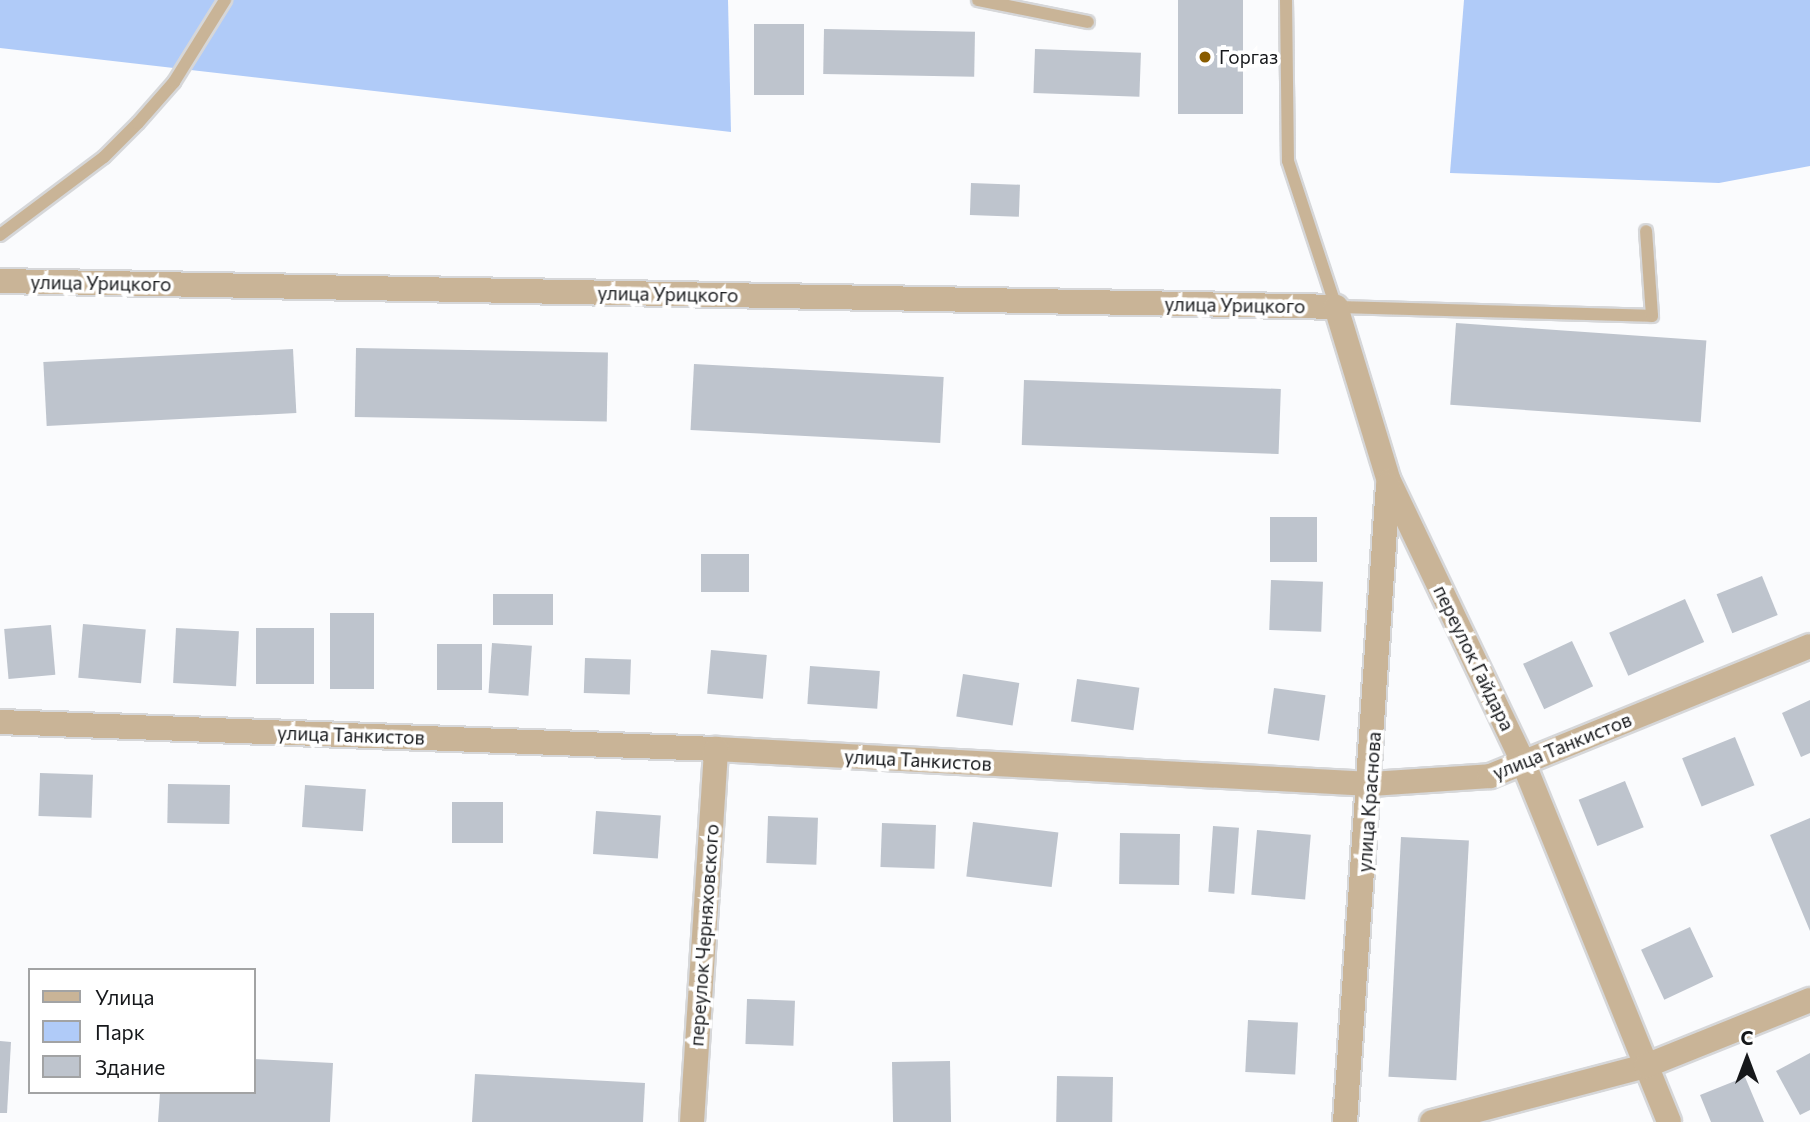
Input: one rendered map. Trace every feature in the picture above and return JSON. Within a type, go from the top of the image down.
[{"type":"street","name":"улица Урицкого","points":[[0,281],[1336,307]]},
{"type":"street","name":"переулок Гайдара","points":[[1336,307],[1389,481],[1523,762],[1669,1122]]},
{"type":"street","name":"улица Краснова","points":[[1345,1122],[1371,784],[1389,481]]},
{"type":"street","name":"улица Танкистов","points":[[0,722],[716,749],[1371,784],[1490,776],[1810,646]]},
{"type":"street","name":"переулок Черняховского","points":[[692,1122],[716,749]]},
{"type":"street","points":[[1432,1122],[1646,1066],[1810,1000]]},
{"type":"lane","points":[[0,235],[104,157],[138,123],[174,82],[225,0]]},
{"type":"lane","points":[[978,0],[1087,22]]},
{"type":"lane","points":[[1286,0],[1288,161],[1336,307],[1652,316],[1646,231]]},
{"type":"green space","points":[[0,0],[728,0],[731,132],[0,48]]},
{"type":"green space","points":[[1464,0],[1810,0],[1810,166],[1719,183],[1450,173]]},
{"type":"building","name":"Горгаз","points":[[1178,0],[1243,0],[1243,114],[1178,114]]},
{"type":"building","points":[[754,24],[804,24],[804,95],[754,95]]},
{"type":"building","points":[[824,29],[975,32],[974,77],[823,74]]},
{"type":"building","points":[[1035,49],[1141,53],[1139,97],[1033,93]]},
{"type":"building","points":[[971,183],[1020,185],[1019,217],[970,215]]},
{"type":"building","points":[[1456,323],[1706,341],[1701,422],[1450,405]]},
{"type":"building","points":[[356,348],[608,352],[607,421],[355,417]]},
{"type":"building","points":[[293,349],[296,413],[47,426],[43,362]]},
{"type":"building","points":[[694,364],[944,377],[940,443],[691,430]]},
{"type":"building","points":[[1024,380],[1281,389],[1279,454],[1022,445]]},
{"type":"building","points":[[1270,517],[1317,517],[1317,562],[1270,562]]},
{"type":"building","points":[[701,554],[749,554],[749,592],[701,592]]},
{"type":"building","points":[[1762,576],[1778,615],[1732,633],[1717,594]]},
{"type":"building","points":[[1271,580],[1323,582],[1321,632],[1269,630]]},
{"type":"building","points":[[493,594],[553,594],[553,625],[493,625]]},
{"type":"building","points":[[1685,599],[1704,642],[1628,676],[1609,633]]},
{"type":"building","points":[[330,613],[374,613],[374,689],[330,689]]},
{"type":"building","points":[[83,624],[146,629],[141,683],[78,678]]},
{"type":"building","points":[[51,625],[55,675],[9,679],[4,629]]},
{"type":"building","points":[[176,628],[239,631],[236,686],[173,683]]},
{"type":"building","points":[[256,628],[314,628],[314,684],[256,684]]},
{"type":"building","points":[[1572,641],[1593,686],[1544,709],[1523,664]]},
{"type":"building","points":[[492,643],[532,646],[528,696],[489,693]]},
{"type":"building","points":[[437,644],[482,644],[482,690],[437,690]]},
{"type":"building","points":[[711,650],[767,655],[763,699],[707,694]]},
{"type":"building","points":[[585,658],[631,660],[630,695],[584,693]]},
{"type":"building","points":[[810,666],[880,671],[877,709],[807,704]]},
{"type":"building","points":[[963,674],[1019,683],[1013,725],[956,716]]},
{"type":"building","points":[[1077,679],[1139,688],[1133,730],[1071,722]]},
{"type":"building","points":[[1274,688],[1325,695],[1319,741],[1268,734]]},
{"type":"building","points":[[1810,700],[1810,753],[1801,757],[1782,713]]},
{"type":"building","points":[[1735,737],[1754,785],[1702,807],[1682,758]]},
{"type":"building","points":[[40,773],[93,775],[91,818],[38,816]]},
{"type":"building","points":[[1625,781],[1644,827],[1597,846],[1579,800]]},
{"type":"building","points":[[168,784],[230,785],[229,824],[167,823]]},
{"type":"building","points":[[305,785],[366,789],[363,831],[302,827]]},
{"type":"building","points":[[452,802],[503,802],[503,843],[452,843]]},
{"type":"building","points":[[596,811],[661,816],[658,858],[593,854]]},
{"type":"building","points":[[768,816],[818,818],[816,865],[766,863]]},
{"type":"building","points":[[1810,818],[1810,931],[1770,835]]},
{"type":"building","points":[[973,822],[1058,832],[1052,887],[966,877]]},
{"type":"building","points":[[882,823],[936,825],[934,869],[880,867]]},
{"type":"building","points":[[1213,826],[1239,828],[1234,894],[1208,892]]},
{"type":"building","points":[[1257,830],[1311,835],[1305,899],[1251,895]]},
{"type":"building","points":[[1120,833],[1180,834],[1179,885],[1119,884]]},
{"type":"building","points":[[1401,837],[1469,841],[1456,1080],[1388,1077]]},
{"type":"building","points":[[1690,927],[1713,977],[1664,1000],[1641,950]]},
{"type":"building","points":[[747,999],[795,1001],[793,1046],[745,1044]]},
{"type":"building","points":[[1248,1020],[1298,1023],[1295,1075],[1245,1072]]},
{"type":"building","points":[[0,1041],[11,1042],[7,1113],[0,1113]]},
{"type":"building","points":[[1810,1053],[1810,1110],[1800,1115],[1776,1071]]},
{"type":"building","points":[[256,1059],[333,1063],[330,1122],[158,1122],[160,1094],[256,1094]]},
{"type":"building","points":[[950,1061],[951,1122],[893,1122],[892,1062]]},
{"type":"building","points":[[475,1074],[645,1083],[643,1122],[472,1122]]},
{"type":"building","points":[[1057,1076],[1113,1077],[1112,1122],[1056,1122]]},
{"type":"building","points":[[1745,1077],[1764,1122],[1711,1122],[1700,1095]]},
{"type":"place","name":"Горгаз","points":[[1205,57]]}]
